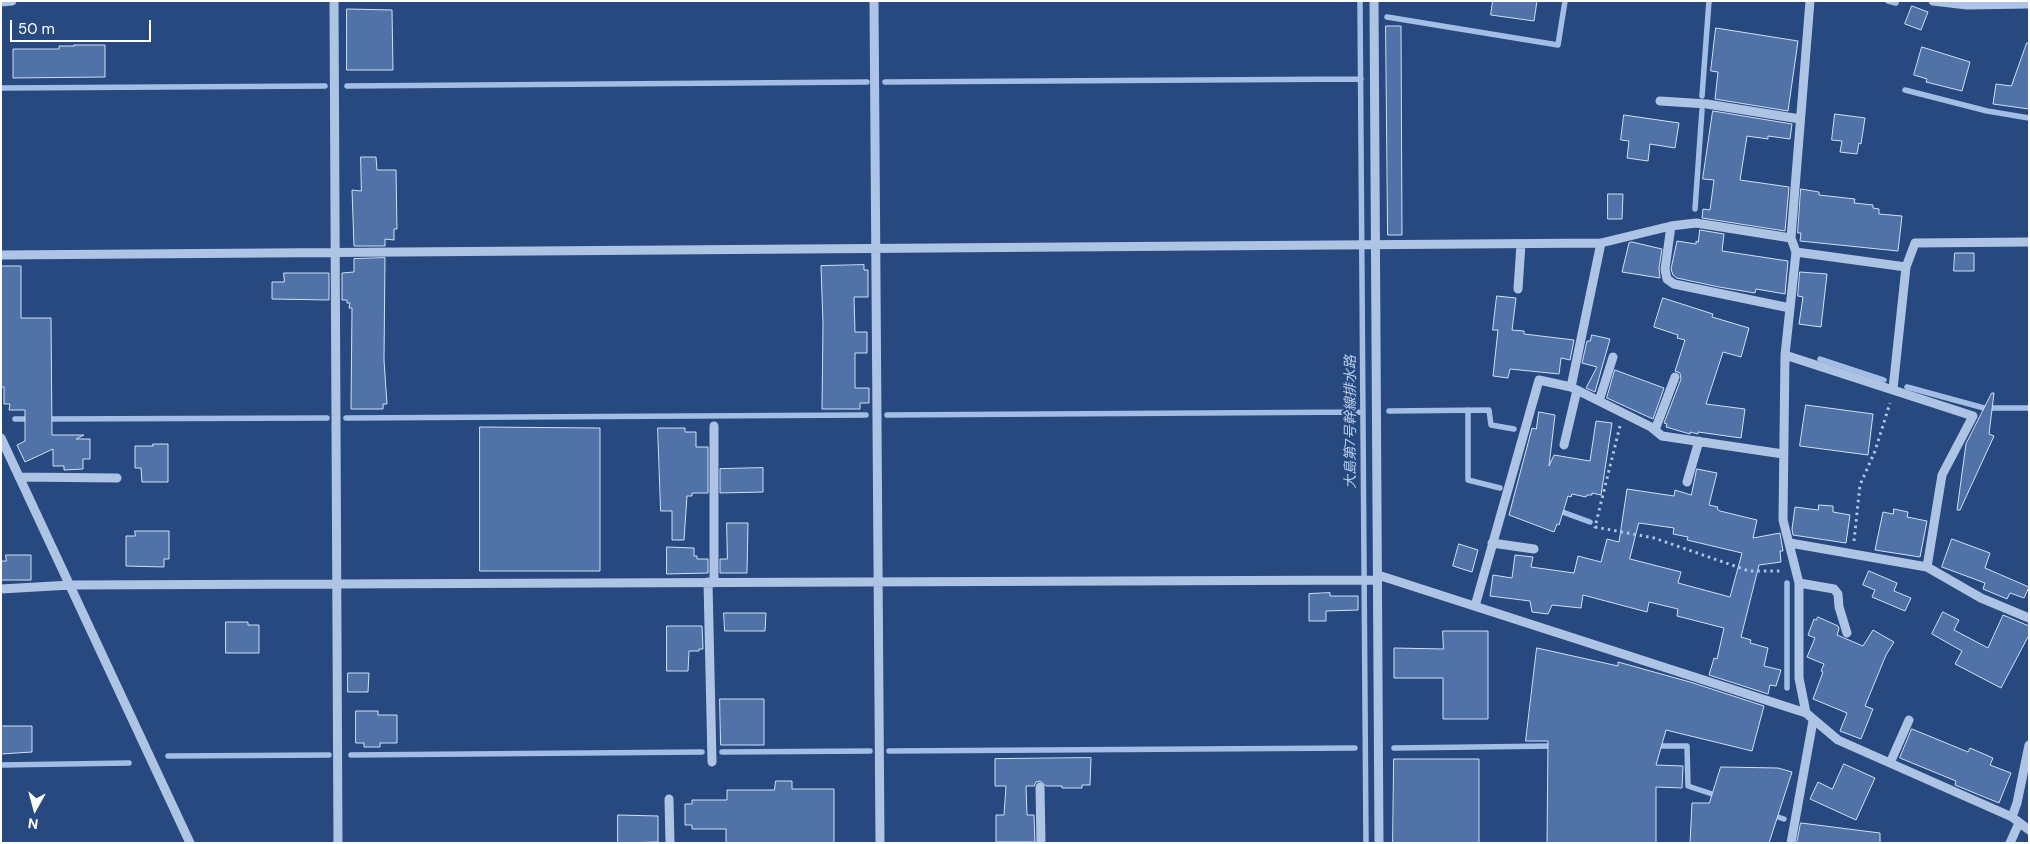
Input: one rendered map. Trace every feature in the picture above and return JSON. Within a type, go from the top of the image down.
[{"type":"street","points":[[1,2],[12,1]]},
{"type":"street","points":[[334,1],[338,843]]},
{"type":"street","points":[[874,1],[880,843]]},
{"type":"street","points":[[1374,1],[1372,245],[1379,843]]},
{"type":"street","points":[[1810,1],[1791,238],[1796,252],[1786,355],[1783,454],[1783,520],[1799,583],[1798,678],[1806,713],[1813,721],[1838,740],[2015,820],[2029,830]]},
{"type":"street","points":[[1933,1],[1967,5],[2029,4]]},
{"type":"street","points":[[1660,101],[1707,104],[1800,119]]},
{"type":"street","points":[[1,255],[1601,243],[1671,226],[1696,223],[1791,238]]},
{"type":"street","points":[[1671,226],[1665,269],[1667,279],[1674,284],[1790,308]]},
{"type":"street","points":[[1893,389],[1906,267],[1915,243],[2029,242]]},
{"type":"street","points":[[1564,445],[1601,243]]},
{"type":"street","points":[[1518,289],[1521,244]]},
{"type":"street","points":[[1796,252],[1906,267]]},
{"type":"street","points":[[1786,355],[1973,416],[1942,475],[1927,567]]},
{"type":"street","points":[[1599,401],[1613,357]]},
{"type":"street","points":[[1655,430],[1675,377]]},
{"type":"street","points":[[1475,606],[1538,380],[1574,388],[1655,430],[1662,436],[1783,454]]},
{"type":"street","points":[[712,762],[711,583],[714,426]]},
{"type":"street","points":[[1,438],[190,843]]},
{"type":"street","points":[[1687,482],[1698,441]]},
{"type":"street","points":[[19,477],[117,478]]},
{"type":"street","points":[[1790,543],[1927,567],[1981,598],[2029,618]]},
{"type":"street","points":[[1492,544],[1534,549]]},
{"type":"street","points":[[1,589],[71,585],[1358,580],[1376,578],[1475,606],[1806,713]]},
{"type":"street","points":[[1799,583],[1834,589],[1838,594],[1839,607],[1847,633]]},
{"type":"street","points":[[1890,763],[1909,720]]},
{"type":"street","points":[[1791,843],[1813,721]]},
{"type":"street","points":[[2010,843],[2029,745]]},
{"type":"street","points":[[1040,787],[1041,843]]},
{"type":"street","points":[[669,799],[670,843]]},
{"type":"path","points":[[1853,554],[1860,485],[1875,451],[1893,389]]},
{"type":"path","points":[[1622,413],[1596,527],[1654,538],[1749,570],[1796,571]]},
{"type":"building","points":[[1493,1],[1537,1],[1534,21],[1491,15]]},
{"type":"building","points":[[1912,6],[1928,12],[1921,30],[1905,24]]},
{"type":"building","points":[[347,9],[392,10],[393,70],[347,70]]},
{"type":"building","points":[[1386,26],[1401,26],[1402,235],[1388,235]]},
{"type":"building","points":[[1716,28],[1798,41],[1788,111],[1715,99],[1718,72],[1711,71]]},
{"type":"building","points":[[2027,43],[2029,43],[2029,109],[1993,104],[1996,84],[2011,86]]},
{"type":"building","points":[[105,45],[105,77],[13,78],[13,49],[59,49],[59,46]]},
{"type":"building","points":[[1922,47],[1970,62],[1962,91],[1926,82],[1927,79],[1914,75]]},
{"type":"building","points":[[1713,111],[1792,124],[1790,139],[1768,136],[1768,139],[1747,136],[1740,180],[1789,187],[1785,231],[1702,218],[1703,209],[1710,210],[1714,180],[1703,179]]},
{"type":"building","points":[[1835,114],[1865,118],[1861,144],[1859,143],[1857,154],[1840,152],[1842,141],[1832,140]]},
{"type":"building","points":[[1624,115],[1679,123],[1675,148],[1650,144],[1648,161],[1627,158],[1629,141],[1621,140]]},
{"type":"building","points":[[361,157],[376,157],[377,170],[396,170],[397,229],[394,229],[394,240],[385,239],[385,246],[354,246],[352,190],[361,191]]},
{"type":"building","points":[[1801,189],[1819,192],[1819,195],[1855,199],[1854,203],[1873,205],[1873,208],[1879,209],[1879,214],[1902,216],[1898,251],[1800,241],[1801,233],[1798,233]]},
{"type":"building","points":[[1608,194],[1623,194],[1622,219],[1608,219]]},
{"type":"building","points":[[1700,230],[1724,234],[1722,251],[1788,261],[1785,294],[1756,289],[1755,293],[1719,287],[1677,278],[1673,275],[1671,269],[1677,241],[1696,244]]},
{"type":"building","points":[[1632,242],[1662,249],[1659,268],[1660,278],[1622,272],[1629,243]]},
{"type":"building","points":[[1955,253],[1974,253],[1974,271],[1954,271]]},
{"type":"building","points":[[385,258],[384,360],[387,404],[383,404],[383,409],[351,409],[352,308],[349,308],[350,303],[347,303],[347,300],[342,300],[342,273],[354,272],[354,259]]},
{"type":"building","points":[[864,265],[864,270],[868,270],[868,297],[854,297],[855,332],[867,332],[867,353],[855,353],[855,388],[869,388],[869,403],[860,403],[860,409],[822,409],[823,324],[821,266]]},
{"type":"building","points":[[1,266],[21,266],[21,318],[51,318],[52,435],[84,435],[76,439],[90,439],[90,459],[83,459],[83,469],[64,470],[64,466],[53,466],[53,449],[25,462],[17,445],[25,441],[25,410],[9,410],[10,404],[4,404],[4,387],[1,387]]},
{"type":"building","points":[[1800,272],[1827,274],[1821,327],[1799,324],[1803,297],[1798,296]]},
{"type":"building","points":[[284,273],[329,273],[329,300],[272,299],[272,282],[284,282]]},
{"type":"building","points":[[1497,296],[1516,298],[1512,330],[1524,331],[1524,334],[1574,340],[1570,360],[1561,358],[1559,374],[1510,369],[1508,378],[1493,376],[1498,330],[1493,330]]},
{"type":"building","points":[[1663,298],[1713,314],[1712,317],[1749,328],[1741,357],[1723,352],[1706,404],[1745,409],[1741,438],[1698,432],[1698,434],[1690,432],[1690,434],[1666,427],[1667,424],[1664,423],[1681,379],[1680,373],[1675,371],[1685,340],[1677,338],[1678,335],[1654,327]]},
{"type":"building","points":[[1592,335],[1610,339],[1595,392],[1586,388],[1597,367],[1582,363],[1587,341],[1590,341]]},
{"type":"building","points":[[1615,370],[1664,388],[1653,419],[1607,398]]},
{"type":"building","points":[[1992,393],[1994,393],[1989,434],[1994,436],[1960,510],[1957,510],[1966,444]]},
{"type":"building","points":[[1806,405],[1873,414],[1868,455],[1800,446]]},
{"type":"building","points":[[1539,412],[1555,415],[1549,466],[1554,455],[1590,461],[1596,421],[1612,423],[1601,495],[1592,493],[1592,495],[1587,495],[1586,497],[1572,494],[1571,497],[1568,496],[1559,525],[1557,524],[1554,532],[1509,515],[1532,428],[1536,429]]},
{"type":"building","points":[[480,427],[600,428],[600,571],[480,571]]},
{"type":"building","points":[[658,428],[685,428],[685,432],[696,432],[696,447],[708,447],[708,493],[692,493],[692,496],[687,496],[684,540],[672,540],[672,511],[661,511]]},
{"type":"building","points":[[153,444],[168,444],[168,482],[142,482],[141,468],[135,468],[135,446],[153,446]]},
{"type":"building","points":[[763,468],[763,492],[720,493],[720,469]]},
{"type":"building","points":[[1697,469],[1717,473],[1709,505],[1718,507],[1717,509],[1720,511],[1757,520],[1753,538],[1780,533],[1783,551],[1780,551],[1781,562],[1759,565],[1741,637],[1751,640],[1750,643],[1768,648],[1764,666],[1781,670],[1776,686],[1770,685],[1768,694],[1709,675],[1714,658],[1717,659],[1724,628],[1677,616],[1678,609],[1649,602],[1647,612],[1583,595],[1581,608],[1552,605],[1548,614],[1532,612],[1530,601],[1490,596],[1493,575],[1512,578],[1515,555],[1533,557],[1531,567],[1574,573],[1578,556],[1601,562],[1607,539],[1619,542],[1627,489],[1674,496],[1675,490],[1691,495]],"holes":[[[1639,523],[1674,528],[1673,534],[1688,537],[1687,540],[1742,553],[1730,597],[1678,583],[1681,572],[1630,559]]]},
{"type":"building","points":[[1819,505],[1833,506],[1833,512],[1850,515],[1846,543],[1793,535],[1795,507],[1818,510]]},
{"type":"building","points":[[1894,509],[1908,512],[1907,517],[1927,521],[1920,557],[1875,550],[1883,512],[1893,514]]},
{"type":"building","points":[[727,523],[748,523],[747,573],[720,573],[720,559],[727,559]]},
{"type":"building","points":[[135,531],[169,531],[169,559],[164,559],[164,567],[126,566],[126,536],[135,536]]},
{"type":"building","points":[[1952,539],[1990,553],[1985,568],[2029,587],[2024,598],[2010,593],[2007,599],[1983,589],[1985,583],[1942,567]]},
{"type":"building","points":[[1459,544],[1478,550],[1472,572],[1453,566]]},
{"type":"building","points":[[667,547],[694,548],[694,556],[697,556],[697,559],[708,559],[708,573],[667,574]]},
{"type":"building","points":[[6,555],[31,555],[31,580],[1,580],[1,561],[6,561]]},
{"type":"building","points":[[1869,571],[1897,583],[1894,591],[1911,598],[1905,611],[1872,597],[1875,590],[1863,585]]},
{"type":"building","points":[[1330,593],[1330,596],[1358,596],[1358,610],[1326,611],[1326,621],[1309,621],[1309,594]]},
{"type":"building","points":[[1943,612],[1959,620],[1954,630],[1988,648],[2003,615],[2029,626],[2029,635],[2001,688],[1955,664],[1962,651],[1932,634]]},
{"type":"building","points":[[724,613],[766,613],[765,631],[725,631]]},
{"type":"building","points":[[1818,617],[1838,626],[1837,635],[1863,646],[1873,630],[1894,642],[1886,655],[1865,706],[1873,709],[1861,739],[1840,731],[1847,713],[1813,699],[1824,664],[1807,657],[1815,638],[1808,635],[1814,619],[1816,620]]},
{"type":"building","points":[[226,622],[248,622],[248,625],[259,625],[259,653],[226,653]]},
{"type":"building","points":[[667,626],[702,626],[703,649],[689,651],[688,671],[667,671]]},
{"type":"building","points":[[1443,631],[1488,631],[1488,719],[1443,719],[1443,678],[1394,678],[1394,648],[1443,649]]},
{"type":"building","points":[[1537,648],[1618,666],[1618,662],[1690,682],[1764,706],[1752,751],[1666,730],[1656,765],[1683,766],[1682,788],[1656,787],[1656,843],[1547,843],[1548,741],[1526,741]]},
{"type":"building","points":[[348,673],[369,673],[368,692],[348,692]]},
{"type":"building","points":[[720,699],[764,699],[764,745],[721,745]]},
{"type":"building","points":[[356,711],[378,711],[378,715],[397,715],[397,743],[380,743],[380,747],[364,747],[364,743],[356,743]]},
{"type":"building","points":[[1,726],[32,726],[32,752],[1,754]]},
{"type":"building","points":[[1912,729],[1968,752],[1970,748],[1993,758],[1990,765],[2011,773],[1999,803],[1955,785],[1956,781],[1900,758]]},
{"type":"building","points":[[1091,758],[1090,785],[1082,785],[1082,788],[1062,788],[1062,786],[1046,786],[1040,781],[1036,782],[1034,786],[1026,786],[1027,815],[1034,815],[1035,842],[996,842],[996,815],[1004,815],[1006,786],[995,786],[995,759]]},
{"type":"building","points":[[1394,759],[1479,759],[1479,843],[1393,843]]},
{"type":"building","points":[[1844,764],[1875,778],[1856,820],[1810,799],[1818,782],[1832,789]]},
{"type":"building","points":[[1721,767],[1778,768],[1792,772],[1769,843],[1690,843],[1692,803],[1709,803]]},
{"type":"building","points":[[776,781],[792,781],[792,789],[834,789],[834,843],[726,843],[726,829],[692,829],[692,825],[685,825],[685,804],[692,804],[692,800],[727,800],[727,790],[774,790]]},
{"type":"building","points":[[618,815],[658,816],[658,842],[618,843]]},
{"type":"building","points":[[1801,823],[1880,833],[1880,843],[1797,843]]},
{"type":"waterway","name":"大島第7号幹線排水路","points":[[1360,1],[1366,843]]},
{"type":"waterway","points":[[1387,17],[1558,45],[1565,1]]},
{"type":"waterway","points":[[1702,96],[1709,1]]},
{"type":"waterway","points":[[1888,1],[1896,3]]},
{"type":"waterway","points":[[885,82],[1361,79]]},
{"type":"waterway","points":[[347,86],[867,82]]},
{"type":"waterway","points":[[1,88],[325,86]]},
{"type":"waterway","points":[[1905,90],[1987,111],[2029,118]]},
{"type":"waterway","points":[[1695,209],[1702,110]]},
{"type":"waterway","points":[[1820,359],[1884,380]]},
{"type":"waterway","points":[[1907,387],[1984,408],[2029,408]]},
{"type":"waterway","points":[[1468,410],[1468,480],[1500,488]]},
{"type":"waterway","points":[[1389,411],[1489,410],[1491,425],[1514,429]]},
{"type":"waterway","points":[[887,415],[1363,412]]},
{"type":"waterway","points":[[346,418],[866,415]]},
{"type":"waterway","points":[[45,419],[327,418]]},
{"type":"waterway","points":[[15,419],[31,419]]},
{"type":"waterway","points":[[1557,510],[1590,522]]},
{"type":"waterway","points":[[1787,583],[1787,688]]},
{"type":"waterway","points":[[1394,748],[1555,746]]},
{"type":"waterway","points":[[1655,746],[1687,746],[1688,786],[1718,796]]},
{"type":"waterway","points":[[889,751],[1355,748]]},
{"type":"waterway","points":[[722,752],[870,751]]},
{"type":"waterway","points":[[351,755],[702,752]]},
{"type":"waterway","points":[[168,756],[329,755]]},
{"type":"waterway","points":[[1,765],[129,763]]},
{"type":"waterway","points":[[1772,815],[1784,819]]}]
